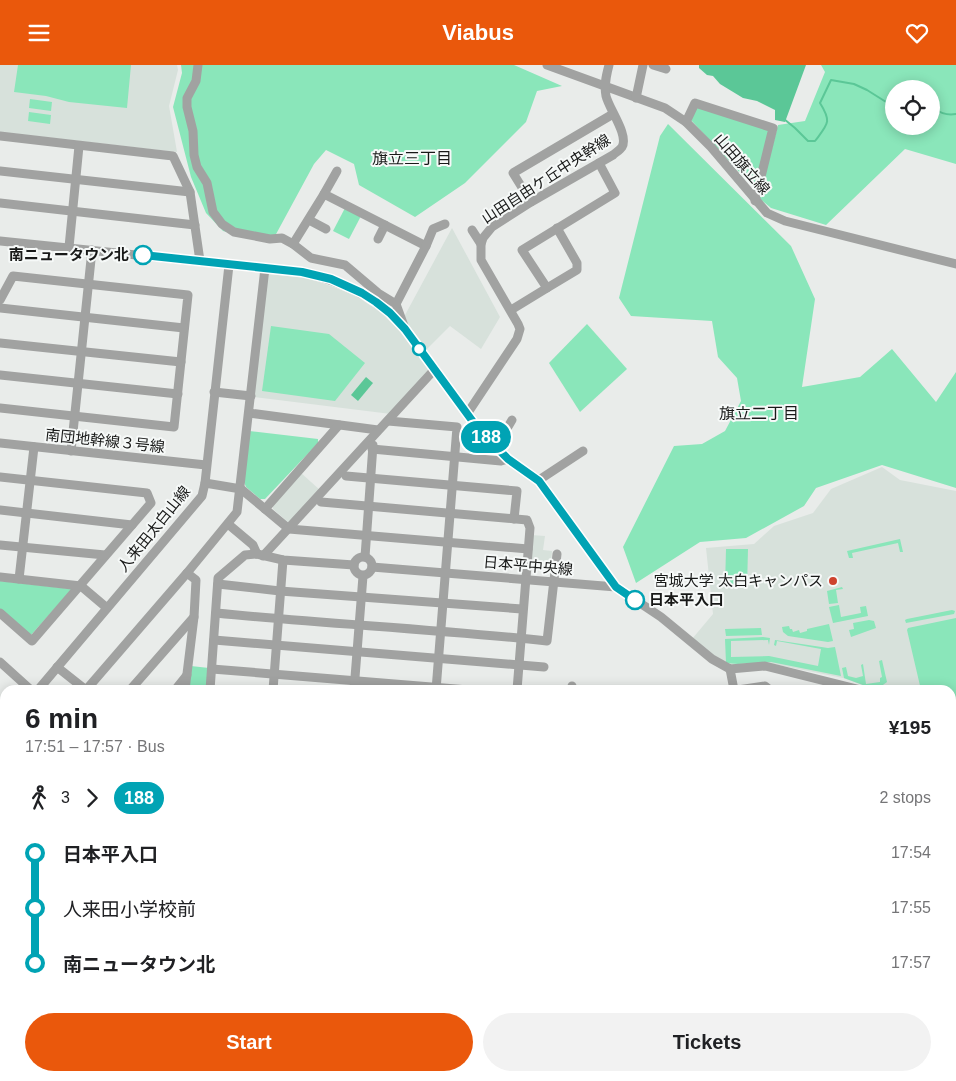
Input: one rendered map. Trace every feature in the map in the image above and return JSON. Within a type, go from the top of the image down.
[{"type":"street","points":[[198,65],[196,81],[187,98],[187,107],[193,131],[194,155],[197,167],[208,183],[213,212],[222,224],[234,232],[270,239],[282,238],[311,258],[345,265],[378,293],[396,304],[405,329]]},
{"type":"street","name":"山田旗立線","points":[[547,65],[665,108],[686,122],[711,147],[767,213],[786,221],[956,264]]},
{"type":"street","name":"山田自由ケ丘中央幹線","points":[[467,414],[517,339],[520,329],[511,310],[481,260],[481,244],[487,231],[492,227],[531,201],[613,155],[622,147],[624,140],[606,97],[605,87],[609,65]]},
{"type":"street","points":[[636,98],[644,65]]},
{"type":"street","points":[[653,65],[666,69]]},
{"type":"street","points":[[686,122],[695,103],[773,128],[755,201]]},
{"type":"street","points":[[531,201],[513,173],[613,114]]},
{"type":"street","points":[[0,136],[173,156],[190,192],[200,261]]},
{"type":"street","points":[[69,247],[79,146]]},
{"type":"street","points":[[547,288],[522,250],[615,193],[598,163]]},
{"type":"street","points":[[0,171],[190,192]]},
{"type":"street","points":[[293,244],[337,171]]},
{"type":"street","points":[[324,194],[426,246]]},
{"type":"street","points":[[0,203],[195,225]]},
{"type":"street","points":[[308,220],[326,229]]},
{"type":"street","points":[[396,304],[433,229],[445,224]]},
{"type":"street","points":[[378,239],[385,225]]},
{"type":"street","points":[[511,310],[577,270],[577,263],[557,228]]},
{"type":"street","points":[[472,230],[481,244]]},
{"type":"street","points":[[0,241],[302,272],[331,279],[362,293],[390,313],[405,329],[467,414],[496,447],[508,459],[539,481],[616,587]]},
{"type":"street","points":[[71,451],[92,250]]},
{"type":"street","name":"人来田太白山線","points":[[42,685],[202,496],[229,265]]},
{"type":"street","points":[[90,685],[237,512],[264,268]]},
{"type":"street","points":[[0,300],[13,276],[188,295],[174,427],[0,408]]},
{"type":"street","points":[[0,309],[184,328]]},
{"type":"street","points":[[0,343],[181,362]]},
{"type":"street","points":[[260,555],[289,529],[435,369]]},
{"type":"street","points":[[0,375],[178,394]]},
{"type":"street","points":[[214,392],[250,396]]},
{"type":"street","points":[[249,413],[376,432]]},
{"type":"street","points":[[388,421],[458,427],[436,685]]},
{"type":"street","points":[[496,447],[512,421]]},
{"type":"street","points":[[265,509],[339,425]]},
{"type":"street","points":[[365,557],[372,449],[376,432]]},
{"type":"street","name":"南団地幹線３号線","points":[[0,443],[206,465]]},
{"type":"street","points":[[19,579],[34,447]]},
{"type":"street","points":[[372,449],[501,461],[508,459]]},
{"type":"street","points":[[539,481],[583,451]]},
{"type":"street","points":[[346,476],[517,491],[514,519]]},
{"type":"street","points":[[0,477],[147,493],[151,503],[32,641],[0,613]]},
{"type":"street","points":[[205,483],[241,489],[289,529],[528,549]]},
{"type":"street","points":[[321,502],[527,520],[530,528],[517,685]]},
{"type":"street","points":[[0,510],[132,525]]},
{"type":"street","points":[[228,524],[253,545],[260,555]]},
{"type":"street","points":[[0,545],[105,555]]},
{"type":"street","points":[[216,613],[547,641],[557,554]]},
{"type":"street","points":[[210,685],[218,578],[245,555],[260,555],[283,560],[354,565]]},
{"type":"street","points":[[365,557],[370,559],[372,567],[368,574],[363,576],[355,571],[354,565],[356,559],[365,557]]},
{"type":"street","points":[[273,685],[283,560]]},
{"type":"street","name":"日本平中央線","points":[[372,567],[616,587],[661,617],[712,659],[730,669]]},
{"type":"street","points":[[186,685],[194,617],[196,580],[187,573]]},
{"type":"street","points":[[212,669],[274,674],[355,685],[363,576]]},
{"type":"street","points":[[0,577],[81,586],[107,609]]},
{"type":"street","points":[[218,584],[280,591],[522,609]]},
{"type":"street","points":[[134,685],[194,617]]},
{"type":"street","points":[[214,640],[277,647],[544,667]]},
{"type":"street","points":[[0,663],[25,685]]},
{"type":"street","points":[[733,685],[730,669],[765,666],[841,685]]},
{"type":"street","points":[[57,667],[80,685]]},
{"type":"street","points":[[179,685],[188,674]]},
{"type":"shaded area","points":[[0,65],[177,65],[178,70],[169,106],[177,152],[0,132]]},
{"type":"shaded area","points":[[18,65],[131,65],[127,108],[69,102],[46,96],[14,92]]},
{"type":"shaded area","points":[[181,65],[514,65],[562,86],[537,91],[526,122],[465,183],[415,217],[359,185],[354,164],[326,150],[314,164],[275,236],[250,238],[223,231],[206,213],[191,177],[173,107],[182,73]]},
{"type":"shaded area","points":[[699,65],[806,65],[785,122],[775,120],[775,110],[757,101],[743,98],[720,84],[713,76],[707,75],[699,68]]},
{"type":"shaded area","points":[[821,65],[956,65],[956,164],[905,149],[826,225],[771,208],[759,198],[778,125],[805,121],[825,72]]},
{"type":"shaded area","points":[[30,99],[52,102],[51,111],[29,108]]},
{"type":"shaded area","points":[[694,104],[773,128],[754,188],[690,119]]},
{"type":"shaded area","points":[[29,112],[51,115],[50,124],[28,121]]},
{"type":"shaded area","points":[[668,124],[791,246],[815,299],[802,387],[860,377],[892,349],[936,402],[956,372],[956,488],[882,465],[816,488],[804,506],[746,538],[700,542],[636,583],[623,547],[674,446],[702,444],[725,431],[741,401],[737,378],[718,357],[712,321],[631,316],[619,298],[660,136]]},
{"type":"shaded area","points":[[345,208],[361,216],[349,239],[333,231]]},
{"type":"shaded area","points":[[452,228],[500,317],[481,349],[450,326],[427,349],[404,317]]},
{"type":"shaded area","points":[[268,274],[309,278],[355,295],[379,311],[399,330],[429,370],[391,414],[254,397]]},
{"type":"shaded area","points":[[587,324],[627,369],[580,412],[549,363]]},
{"type":"shaded area","points":[[271,326],[329,334],[365,363],[335,401],[262,391]]},
{"type":"shaded area","points":[[366,377],[373,383],[358,401],[351,395]]},
{"type":"shaded area","points":[[249,431],[318,439],[318,443],[265,499],[260,499],[246,487],[244,482]]},
{"type":"shaded area","name":"宮城大学 太白キャンパス","points":[[882,467],[900,480],[956,491],[956,685],[863,685],[843,678],[768,663],[727,665],[692,639],[713,614],[706,548],[754,544],[774,526],[813,513],[831,489]]},
{"type":"shaded area","points":[[301,473],[321,491],[291,522],[288,522],[273,509],[273,506]]},
{"type":"shaded area","points":[[531,535],[545,536],[543,550],[552,551],[551,564],[528,562]]},
{"type":"shaded area","points":[[900,539],[903,552],[900,552],[898,543],[852,553],[853,558],[849,558],[847,551]]},
{"type":"shaded area","points":[[726,549],[748,549],[747,588],[725,587]]},
{"type":"shaded area","points":[[0,581],[72,589],[31,635],[0,609]]},
{"type":"shaded area","points":[[842,587],[843,589],[836,590],[838,603],[829,604],[827,591]]},
{"type":"shaded area","points":[[839,605],[841,617],[861,613],[860,607],[866,606],[868,616],[833,623],[829,607]]},
{"type":"shaded area","points":[[955,611],[954,614],[906,623],[905,620],[907,619]]},
{"type":"shaded area","points":[[956,618],[956,685],[920,685],[908,628]]},
{"type":"shaded area","points":[[874,621],[876,628],[851,637],[849,630],[854,629],[853,623]]},
{"type":"shaded area","points":[[829,624],[833,641],[828,642],[788,636],[783,632],[782,627],[789,626],[793,632],[799,630],[800,633],[807,631],[807,629]]},
{"type":"shaded area","points":[[761,628],[762,635],[726,636],[725,629]]},
{"type":"shaded area","points":[[770,638],[769,645],[768,640],[731,641],[731,657],[769,656],[818,666],[821,649],[777,641],[776,646],[774,645],[775,640],[828,648],[835,647],[841,676],[771,662],[726,663],[725,639]]},
{"type":"shaded area","points":[[882,660],[887,682],[883,685],[863,685],[844,678],[842,668],[846,667],[848,676],[856,678],[863,676],[861,665],[863,664],[866,684],[880,682],[882,677],[879,661]]},
{"type":"shaded area","points":[[191,666],[209,668],[207,685],[189,685]]},
{"type":"waterway","points":[[784,119],[808,141],[815,141],[827,123],[826,115],[820,103],[831,80],[854,84],[885,101]]},
{"type":"waterway","points":[[940,112],[956,114]]},
{"type":"bus line","name":"188","points":[[143,255],[302,272],[331,279],[362,293],[376,302],[405,329],[479,430],[508,459],[539,481],[616,587],[635,600]]},
{"type":"place","name":"南ニュータウン北","points":[[143,255]]},
{"type":"place","name":"宮城大学 太白キャンパス","points":[[833,581]]},
{"type":"place","name":"日本平入口","points":[[635,600]]},
{"type":"district","name":"旗立三丁目","points":[[412,158]]},
{"type":"district","name":"旗立二丁目","points":[[759,413]]}]
